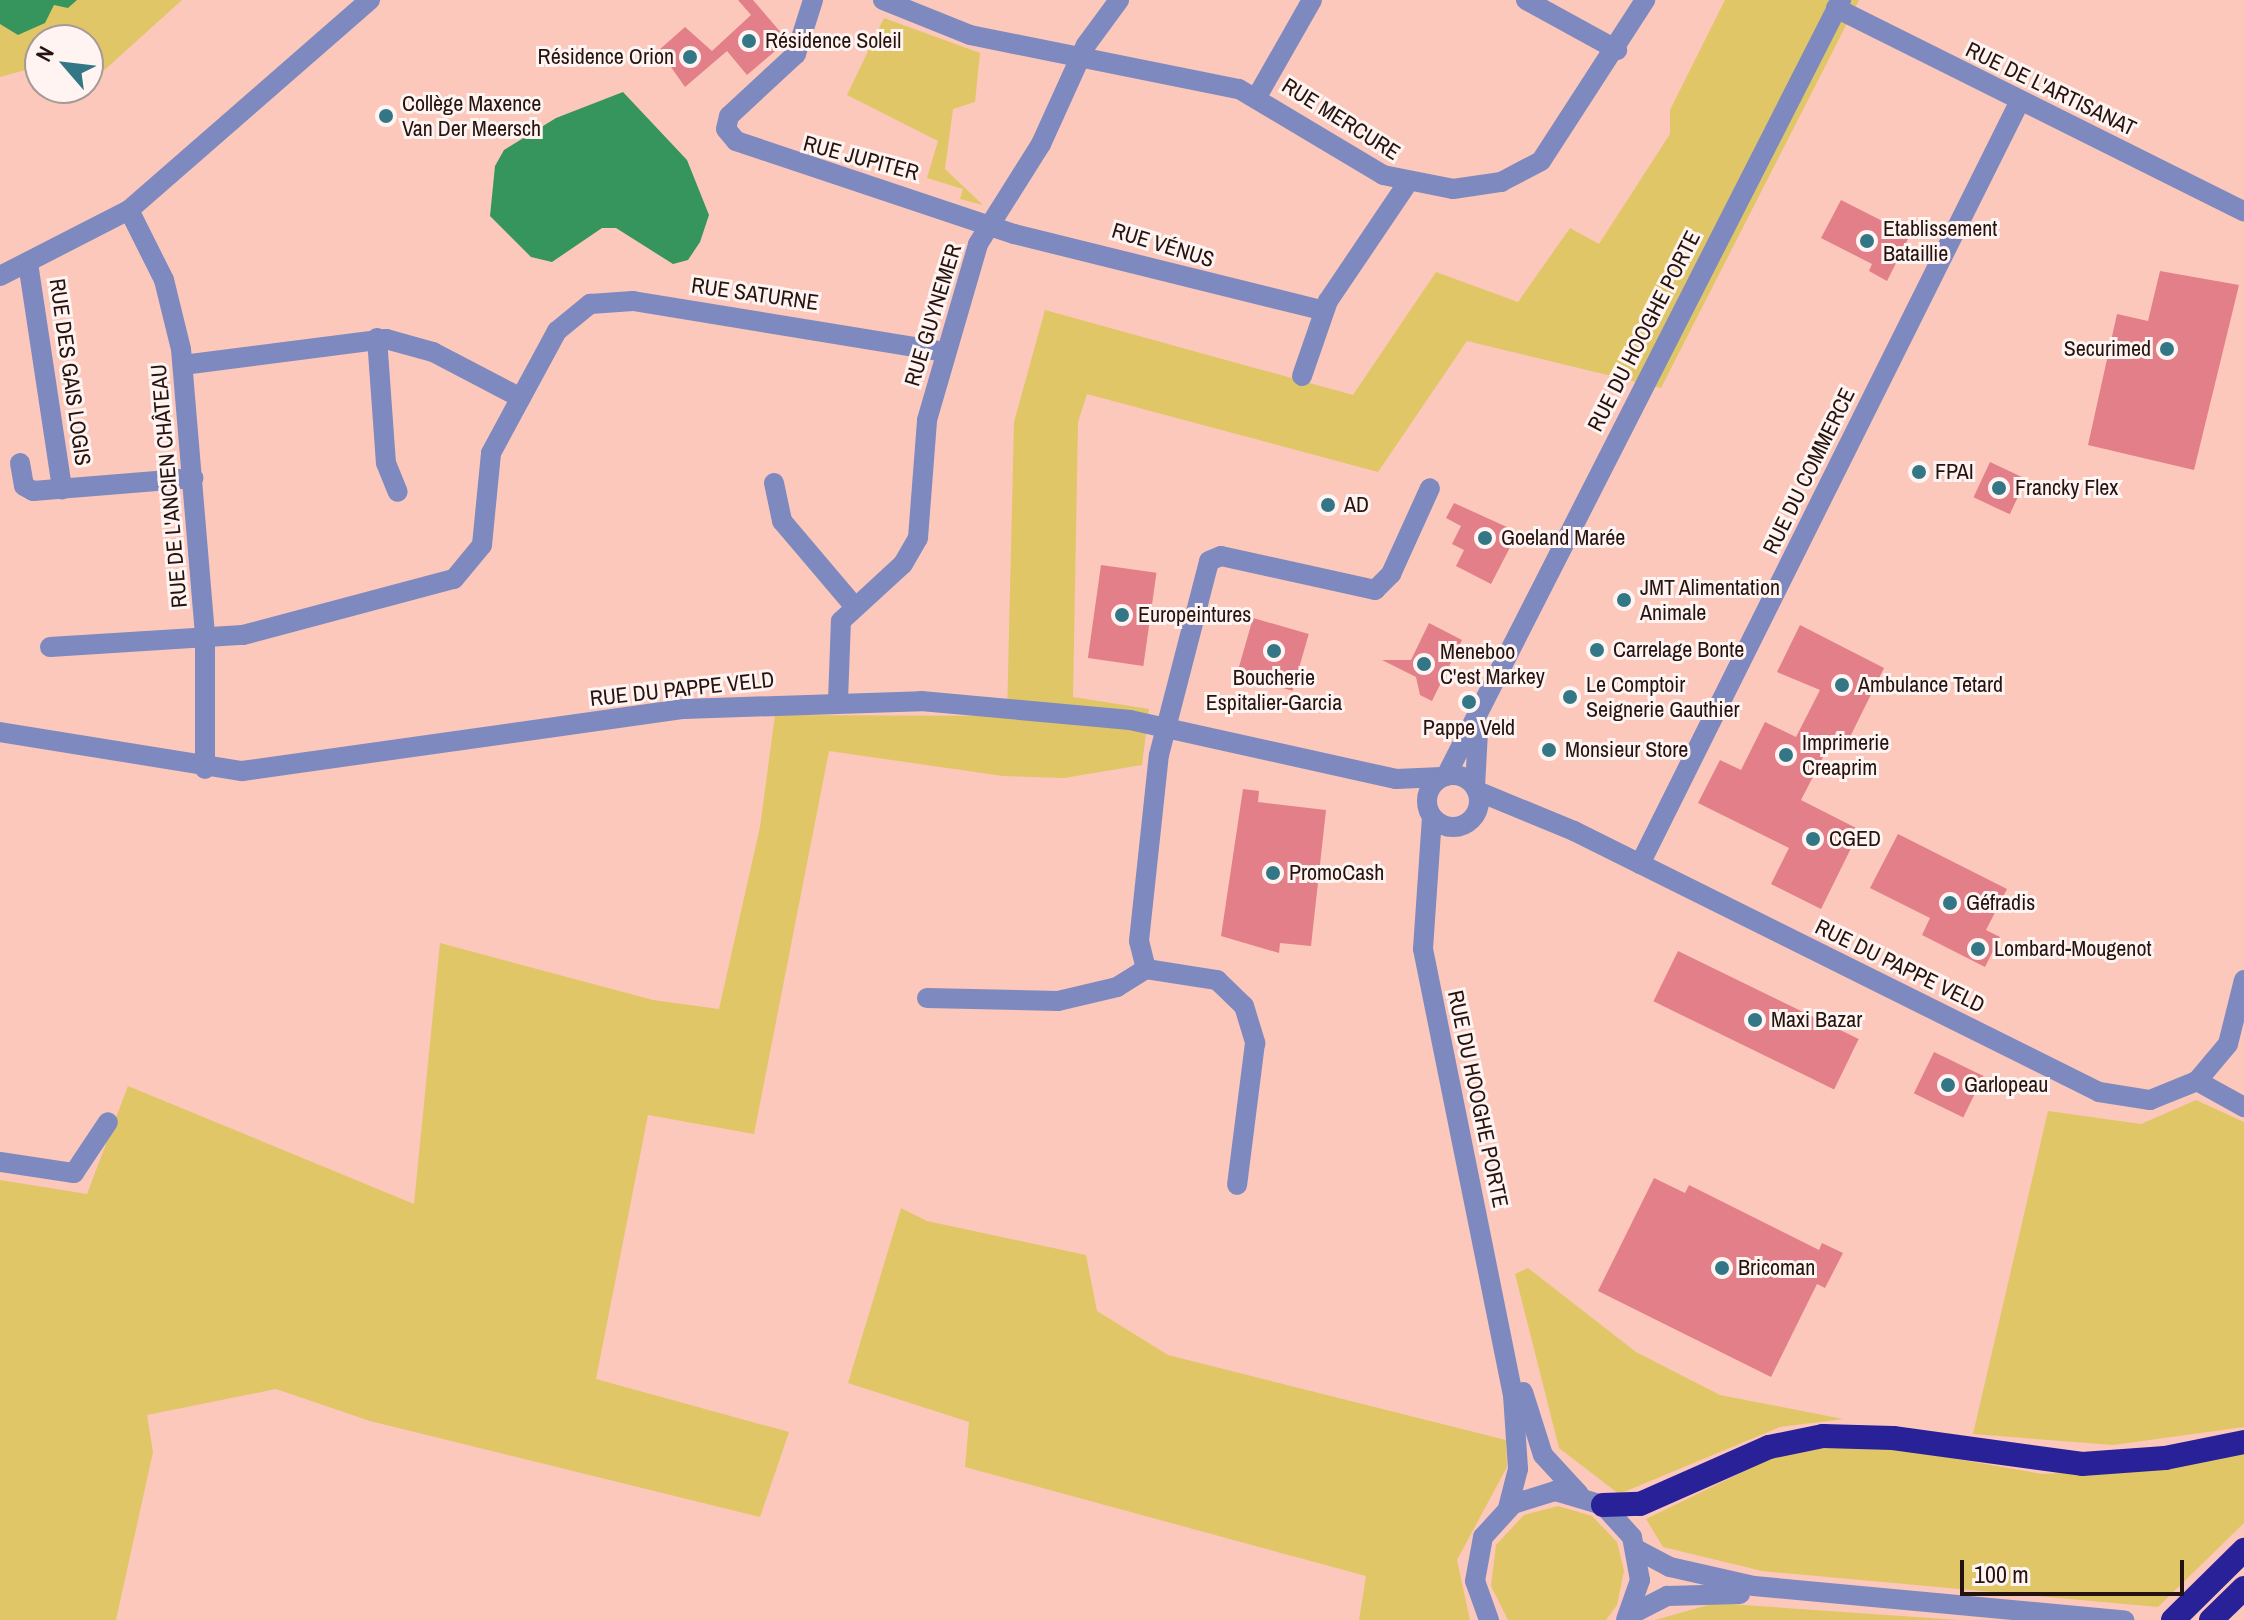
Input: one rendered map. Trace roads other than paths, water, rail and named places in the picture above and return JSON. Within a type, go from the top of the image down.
[{"type":"highway","points":[[1603,1505],[1640,1504],[1769,1447],[1823,1436],[1893,1438],[2068,1464],[2165,1458],[2244,1442]]},
{"type":"highway","points":[[2173,1620],[2244,1550]]},
{"type":"highway","points":[[2211,1620],[2244,1588]]},
{"type":"street","points":[[0,276],[129,210],[370,0]]},
{"type":"street","name":"RUE JUPITER","points":[[813,0],[796,54],[735,108],[726,129],[772,158],[990,224]]},
{"type":"street","name":"RUE MERCURE","points":[[883,0],[970,35],[1081,53],[1258,95],[1407,184],[1480,187],[1533,167],[1617,50],[1645,0]]},
{"type":"street","name":"RUE GUYNEMER","points":[[838,701],[838,629],[854,606],[899,568],[916,543],[927,420],[946,352],[990,224],[1041,144],[1081,53],[1119,0]]},
{"type":"street","points":[[1258,95],[1312,0]]},
{"type":"street","points":[[1526,0],[1617,50]]},
{"type":"street","name":"RUE DE L'ARTISANAT","points":[[1838,4],[2020,101],[2244,211]]},
{"type":"street","name":"RUE DU HOOGHE PORTE","points":[[1508,1508],[1517,1487],[1517,1435],[1499,1307],[1424,961],[1429,811],[1444,776],[1838,4]]},
{"type":"street","name":"RUE DU COMMERCE","points":[[1640,864],[2020,101]]},
{"type":"street","points":[[1302,376],[1324,311],[1407,184]]},
{"type":"street","name":"RUE DE L'ANCIEN CHÂTEAU","points":[[129,210],[169,292],[183,365],[205,637],[205,769]]},
{"type":"street","name":"RUE VÉNUS","points":[[990,224],[1324,311]]},
{"type":"street","name":"RUE DES GAIS LOGIS","points":[[28,263],[62,489]]},
{"type":"street","name":"RUE SATURNE","points":[[521,398],[562,325],[590,304],[623,300],[946,352]]},
{"type":"street","points":[[50,647],[251,633],[461,575],[485,536],[488,460],[521,398],[433,352],[377,338],[183,365]]},
{"type":"street","points":[[377,338],[386,463],[398,492]]},
{"type":"street","points":[[20,463],[26,489],[193,478]]},
{"type":"street","points":[[774,483],[782,521],[854,606]]},
{"type":"street","points":[[1146,969],[1139,941],[1166,726],[1213,558],[1375,590],[1391,574],[1430,488]]},
{"type":"street","name":"RUE DU HOOGHE PORTE","points":[[1424,900],[1465,824],[1476,789],[1474,749],[1492,685]]},
{"type":"street","name":"RUE DU PAPPE VELD","points":[[0,732],[205,769],[264,770],[684,709],[838,701],[1013,706],[1166,726],[1368,773],[1444,776],[1640,864],[2099,1092],[2150,1100],[2197,1081]]},
{"type":"street","name":"RUE DU PAPPE VELD","points":[[1368,773],[1429,811],[1465,824],[1538,816]]},
{"type":"street","points":[[927,998],[1058,1001],[1117,987],[1146,969],[1209,976],[1249,1015],[1256,1055],[1237,1185]]},
{"type":"street","points":[[2244,980],[2228,1044],[2197,1081],[2244,1107]]},
{"type":"street","points":[[0,1162],[74,1173],[108,1122]]},
{"type":"street","name":"RUE DU HOOGHE PORTE","points":[[1499,1307],[1543,1455],[1580,1495]]},
{"type":"street","points":[[1489,1620],[1476,1587],[1477,1555],[1508,1508],[1542,1493],[1580,1495],[1603,1505],[1636,1549],[1707,1577],[1816,1595]]},
{"type":"street","points":[[1628,1618],[1639,1586],[1636,1549]]},
{"type":"street","points":[[1628,1618],[1677,1594],[1816,1595],[2124,1620]]},
{"type":"place","name":"Résidence Soleil","points":[[749,41]]},
{"type":"place","name":"Résidence Orion","points":[[690,57]]},
{"type":"place","name":"Collège Maxence Van Der Meersch","points":[[386,116]]},
{"type":"place","name":"Etablissement Bataillie","points":[[1867,241]]},
{"type":"place","name":"Securimed","points":[[2167,349]]},
{"type":"place","name":"FPAI","points":[[1919,472]]},
{"type":"place","name":"Francky Flex","points":[[1999,488]]},
{"type":"place","name":"AD","points":[[1328,505]]},
{"type":"place","name":"Goeland Marée","points":[[1485,538]]},
{"type":"place","name":"JMT Alimentation Animale","points":[[1624,600]]},
{"type":"place","name":"Europeintures","points":[[1122,615]]},
{"type":"place","name":"Carrelage Bonte","points":[[1597,650]]},
{"type":"place","name":"Boucherie Espitalier-Garcia","points":[[1274,651]]},
{"type":"place","name":"Meneboo C'est Markey","points":[[1424,664]]},
{"type":"place","name":"Ambulance Tetard","points":[[1842,685]]},
{"type":"place","name":"Le Comptoir Seignerie Gauthier","points":[[1570,697]]},
{"type":"place","name":"Pappe Veld","points":[[1469,702]]},
{"type":"place","name":"Monsieur Store","points":[[1549,750]]},
{"type":"place","name":"Imprimerie Creaprim","points":[[1786,755]]},
{"type":"place","name":"CGED","points":[[1813,839]]},
{"type":"place","name":"PromoCash","points":[[1273,873]]},
{"type":"place","name":"Géfradis","points":[[1950,903]]},
{"type":"place","name":"Lombard-Mougenot","points":[[1978,949]]},
{"type":"place","name":"Maxi Bazar","points":[[1755,1020]]},
{"type":"place","name":"Garlopeau","points":[[1948,1085]]},
{"type":"place","name":"Bricoman","points":[[1722,1268]]}]
